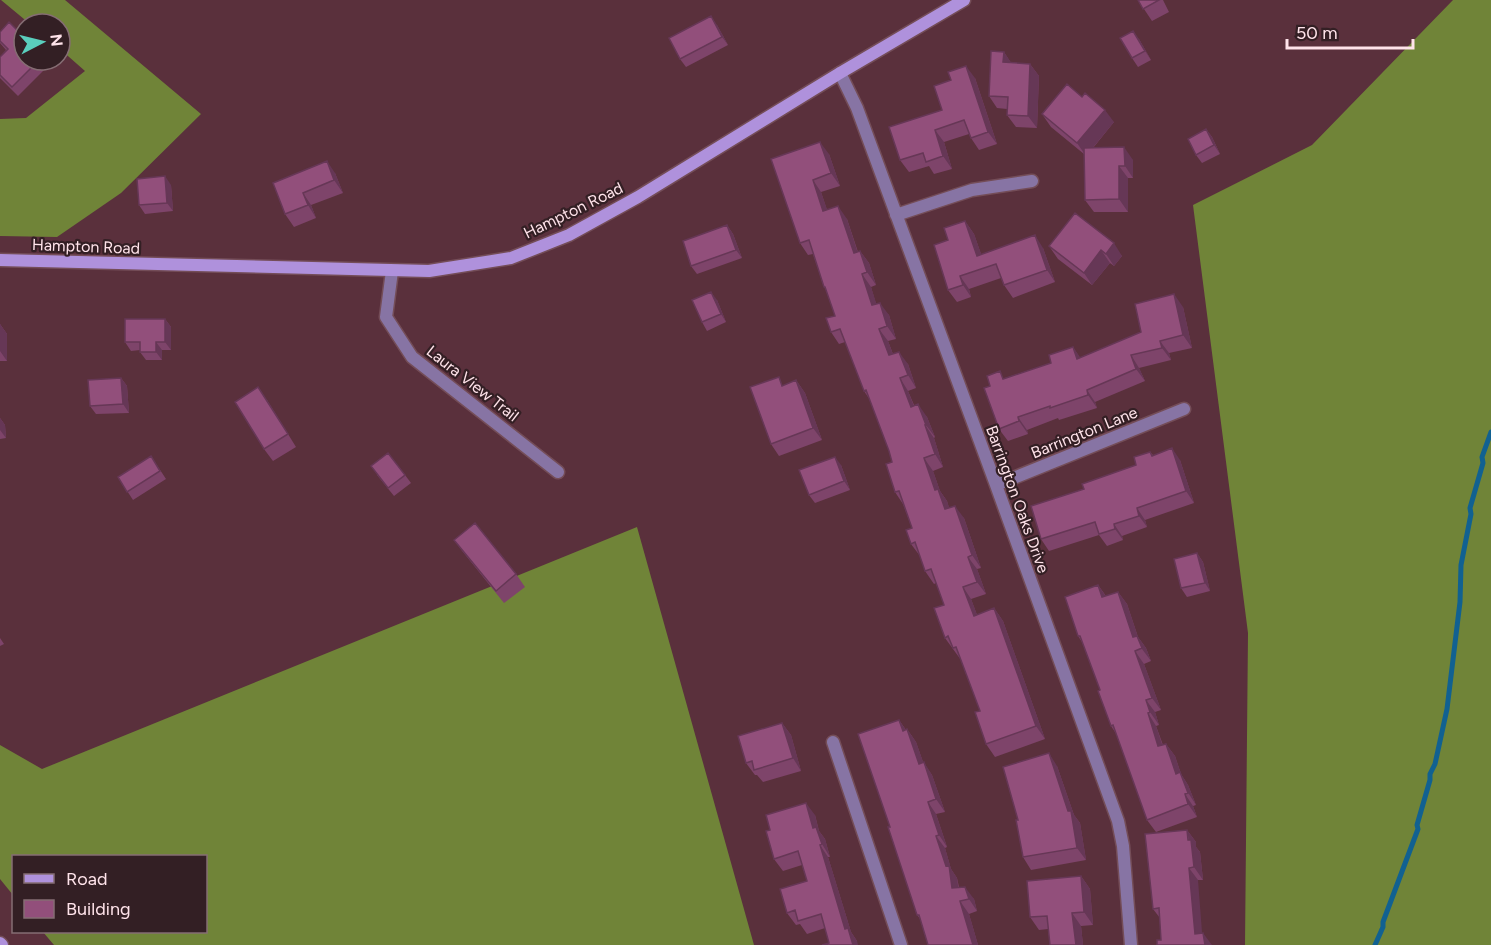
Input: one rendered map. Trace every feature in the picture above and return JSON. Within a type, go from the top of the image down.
[{"type":"main road","name":"Hampton Road","points":[[0,260],[429,271],[511,258],[569,235],[638,197],[964,0]]},
{"type":"street","name":"Barrington Oaks Drive","points":[[840,73],[856,108],[996,484],[1118,821],[1123,846],[1131,945]]},
{"type":"street","points":[[896,215],[972,190],[1032,181]]},
{"type":"street","name":"Laura View Trail","points":[[392,271],[386,317],[412,357],[558,472]]},
{"type":"street","name":"Barrington Lane","points":[[996,484],[1184,409]]},
{"type":"street","points":[[833,742],[901,945]]},
{"type":"green space","points":[[1,0],[65,0],[201,114],[121,193],[57,237],[0,236],[0,119],[26,118],[85,71],[72,60],[72,12],[16,12]]},
{"type":"green space","points":[[1453,0],[1491,0],[1491,945],[1245,945],[1248,633],[1193,205],[1312,145]]},
{"type":"green space","points":[[637,527],[754,945],[54,945],[44,933],[207,933],[207,855],[12,855],[12,894],[0,879],[0,745],[42,769]]},
{"type":"building","points":[[1138,0],[1159,0],[1143,9]]},
{"type":"building","points":[[711,16],[722,37],[680,59],[669,38]]},
{"type":"building","points":[[9,22],[12,25],[12,72],[27,72],[12,87],[0,75],[0,57],[8,49],[0,41],[0,32]]},
{"type":"building","points":[[1133,31],[1145,51],[1132,58],[1120,38]]},
{"type":"building","points":[[991,51],[1004,52],[1003,62],[1030,64],[1028,116],[1007,115],[1008,97],[989,96]]},
{"type":"building","points":[[966,66],[988,132],[971,138],[964,120],[935,130],[943,156],[926,162],[923,153],[900,160],[889,127],[942,110],[934,86],[951,80],[948,72]]},
{"type":"building","points":[[1067,84],[1082,97],[1085,93],[1105,110],[1077,143],[1042,114]]},
{"type":"building","points":[[1206,129],[1214,145],[1196,155],[1188,139]]},
{"type":"building","points":[[820,142],[831,173],[813,180],[823,211],[838,206],[854,253],[860,251],[867,272],[862,274],[872,305],[880,303],[887,326],[879,329],[889,355],[899,352],[908,375],[900,378],[911,407],[918,404],[926,425],[935,454],[924,458],[935,490],[938,489],[945,509],[955,506],[972,555],[968,557],[977,582],[963,587],[974,616],[994,608],[1036,726],[986,744],[975,712],[980,711],[956,647],[953,648],[948,636],[945,638],[934,608],[944,605],[931,569],[925,571],[915,542],[911,544],[906,530],[912,528],[899,491],[895,492],[886,464],[892,462],[889,451],[840,329],[831,332],[826,318],[835,316],[809,240],[800,243],[771,159]]},
{"type":"building","points":[[1124,147],[1125,166],[1119,166],[1119,199],[1085,200],[1084,148]]},
{"type":"building","points":[[327,161],[334,180],[303,193],[308,205],[285,214],[273,183]]},
{"type":"building","points":[[165,176],[167,203],[139,205],[137,179]]},
{"type":"building","points":[[1075,213],[1114,243],[1106,254],[1101,250],[1084,273],[1049,246]]},
{"type":"building","points":[[965,221],[977,256],[1035,235],[1047,270],[1004,285],[996,264],[960,276],[963,285],[948,290],[934,245],[948,240],[944,228]]},
{"type":"building","points":[[727,225],[736,250],[691,266],[683,241]]},
{"type":"building","points":[[711,292],[721,314],[702,322],[692,300]]},
{"type":"building","points":[[1174,294],[1183,335],[1160,341],[1162,348],[1131,355],[1136,369],[1087,390],[1088,395],[1018,417],[1019,421],[999,429],[984,388],[990,386],[987,376],[1000,371],[1003,379],[1051,363],[1049,355],[1073,347],[1077,359],[1141,332],[1135,304]]},
{"type":"building","points":[[125,319],[165,319],[165,342],[156,342],[156,352],[140,352],[140,342],[125,342]]},
{"type":"building","points":[[779,377],[782,386],[796,380],[813,428],[771,444],[750,387]]},
{"type":"building","points":[[121,378],[123,404],[90,406],[88,380]]},
{"type":"building","points":[[258,387],[288,434],[264,449],[235,402]]},
{"type":"building","points":[[1172,448],[1186,491],[1137,508],[1139,516],[1114,524],[1115,529],[1099,534],[1095,522],[1041,539],[1031,506],[1084,489],[1082,484],[1136,465],[1134,457],[1150,452],[1152,456]]},
{"type":"building","points":[[388,453],[405,475],[388,488],[371,466]]},
{"type":"building","points":[[151,456],[160,471],[127,492],[118,477]]},
{"type":"building","points":[[835,457],[844,481],[809,495],[799,470]]},
{"type":"building","points":[[475,523],[516,574],[496,591],[454,540]]},
{"type":"building","points":[[1197,553],[1205,583],[1181,588],[1174,559]]},
{"type":"building","points":[[1098,585],[1102,597],[1118,592],[1133,637],[1137,636],[1142,648],[1135,651],[1152,698],[1146,700],[1158,746],[1166,744],[1176,774],[1180,772],[1188,793],[1185,794],[1188,804],[1147,820],[1065,597]]},
{"type":"building","points":[[899,720],[903,731],[907,729],[919,764],[924,762],[936,799],[928,802],[946,866],[949,865],[952,888],[965,887],[969,899],[960,901],[973,945],[928,945],[888,827],[890,827],[858,734]]},
{"type":"building","points":[[782,723],[793,758],[754,770],[752,761],[746,763],[738,736]]},
{"type":"building","points":[[1049,753],[1068,811],[1071,811],[1077,848],[1023,857],[1016,820],[1018,820],[1003,767]]},
{"type":"building","points":[[806,803],[813,828],[816,827],[822,844],[820,845],[845,929],[848,928],[853,945],[822,945],[829,943],[821,914],[798,921],[795,910],[787,913],[780,889],[807,881],[798,851],[774,859],[766,831],[770,830],[766,815]]},
{"type":"building","points":[[1187,830],[1188,840],[1191,840],[1194,867],[1189,868],[1195,934],[1203,933],[1205,945],[1157,945],[1157,940],[1161,940],[1159,908],[1153,909],[1145,834]]},
{"type":"building","points":[[1081,876],[1084,912],[1072,913],[1076,945],[1050,945],[1047,916],[1030,917],[1027,881]]},
{"type":"waterway","points":[[1375,945],[1418,829],[1417,825],[1430,774],[1435,764],[1447,709],[1460,602],[1461,565],[1471,514],[1470,508],[1483,463],[1482,457],[1491,432]]}]
